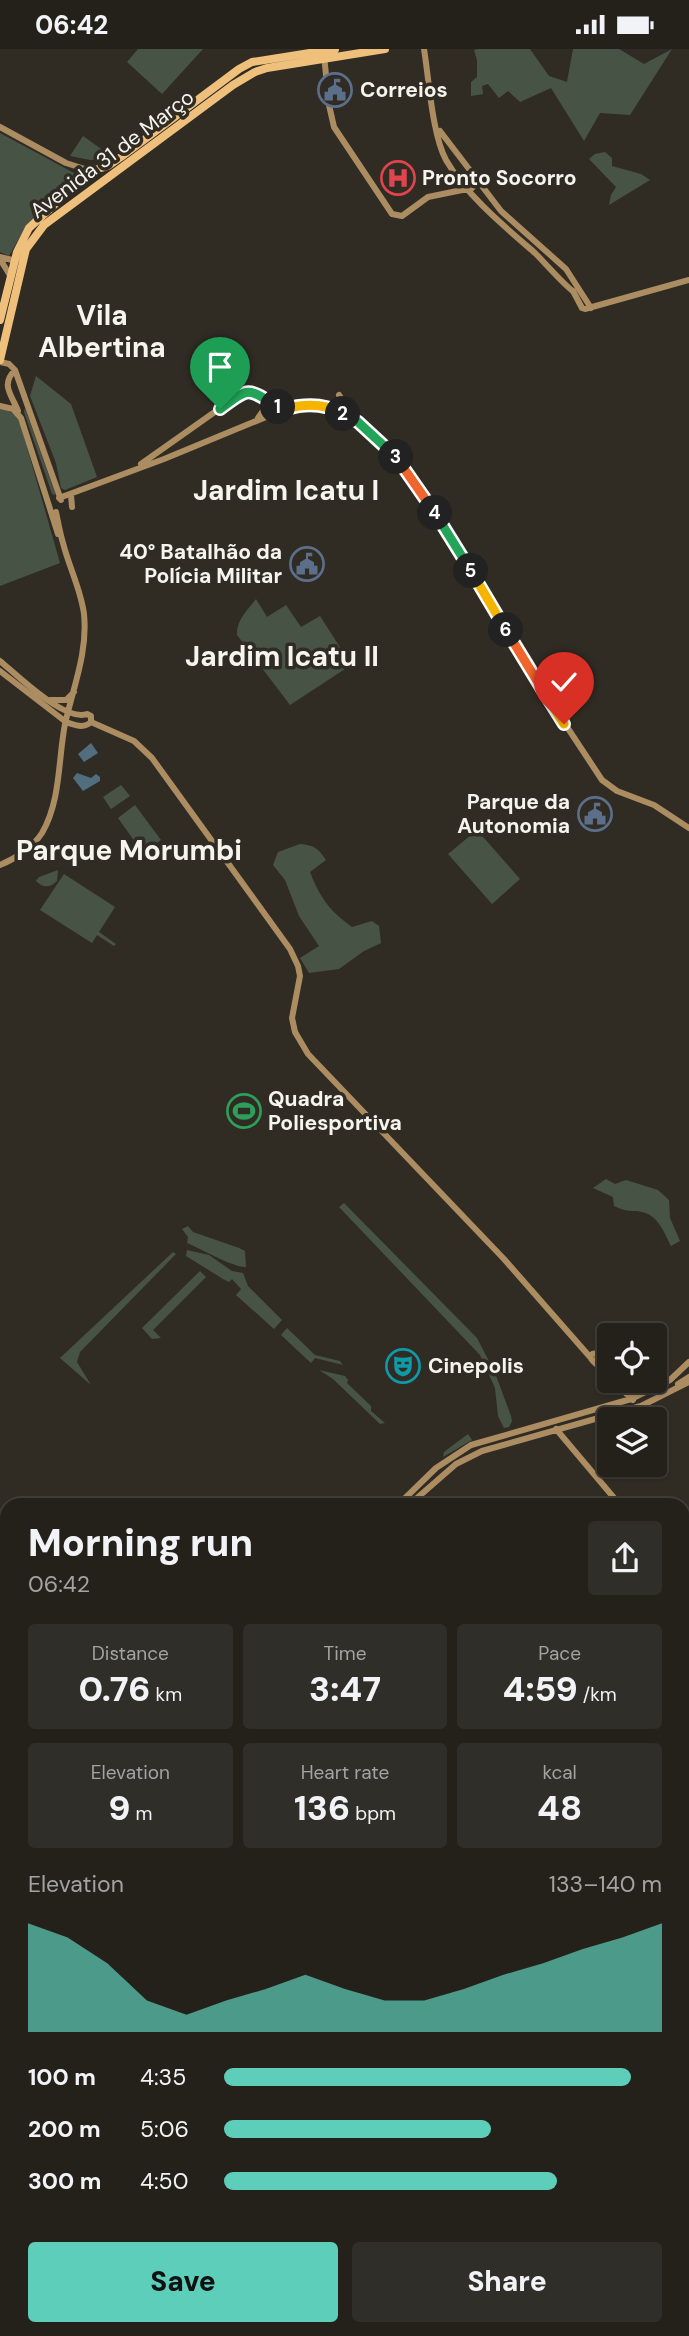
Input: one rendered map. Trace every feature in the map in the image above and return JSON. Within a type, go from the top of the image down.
[{"type":"highway","points":[[324,55],[335,49]]},
{"type":"highway","points":[[248,75],[252,62],[382,50]]},
{"type":"highway","name":"Avenida 31 de Março","points":[[0,361],[26,249],[44,225],[248,75],[324,55]]},
{"type":"highway","name":"Avenida 31 de Março","points":[[0,320],[15,260],[29,228],[91,171],[108,166],[220,81],[252,62]]},
{"type":"highway","points":[[91,171],[107,180]]},
{"type":"highway","points":[[77,183],[76,191],[80,200]]},
{"type":"main road","points":[[424,49],[437,127],[446,160],[468,188],[508,229],[553,269],[573,291],[582,308],[591,308],[689,280]]},
{"type":"main road","points":[[324,55],[334,127],[392,214],[402,216],[428,197],[474,187],[477,182]]},
{"type":"main road","points":[[0,127],[66,163],[91,171]]},
{"type":"main road","points":[[437,127],[477,182],[516,226],[566,269],[591,308]]},
{"type":"main road","points":[[508,229],[512,225],[516,226]]},
{"type":"main road","points":[[0,258],[15,260],[24,256]]},
{"type":"main road","points":[[0,258],[11,277]]},
{"type":"main road","points":[[0,361],[15,370],[25,394],[62,508],[52,508]]},
{"type":"main road","points":[[0,865],[34,843],[41,834],[57,789],[66,722],[76,688],[84,640],[84,614],[76,581],[21,418],[6,385],[7,378],[15,370]]},
{"type":"main road","points":[[131,470],[243,392],[254,392],[283,410]]},
{"type":"main road","points":[[0,406],[15,408],[22,403],[25,394]]},
{"type":"main road","points":[[339,395],[358,422]]},
{"type":"main road","points":[[257,419],[265,408],[264,398]]},
{"type":"main road","points":[[52,508],[52,498],[60,499],[164,459],[257,419],[283,410],[314,405],[331,408],[358,422],[400,461],[546,695],[603,780],[617,791],[654,805],[689,828]]},
{"type":"main road","points":[[72,506],[73,493]]},
{"type":"main road","points":[[0,661],[48,699],[69,713],[82,716],[81,722],[134,741],[152,758],[290,949],[300,976],[292,1018],[295,1032],[308,1054],[434,1184],[597,1363]]},
{"type":"main road","points":[[0,671],[66,722],[75,725],[89,724]]},
{"type":"main road","points":[[48,699],[66,700],[76,688]]},
{"type":"main road","points":[[64,736],[75,725]]},
{"type":"main road","points":[[405,1498],[436,1468],[471,1445],[631,1399],[670,1380],[689,1362]]},
{"type":"main road","points":[[417,1498],[444,1473],[469,1456],[639,1406],[663,1396],[689,1380]]},
{"type":"main road","points":[[609,1405],[620,1397],[620,1393]]},
{"type":"main road","points":[[626,1393],[639,1406]]},
{"type":"main road","points":[[556,1429],[614,1498]]},
{"type":"green space","points":[[138,49],[203,49],[162,94],[127,62]]},
{"type":"green space","points":[[530,49],[549,76],[567,82],[573,49],[619,49],[644,64],[672,49],[630,115],[600,113],[584,141],[551,88],[520,102],[508,91],[499,98],[488,84],[482,86],[483,94],[471,96],[471,82],[477,77],[474,50]]},
{"type":"green space","points":[[0,133],[74,173],[75,176],[71,184],[24,230],[9,256],[0,252]]},
{"type":"green space","points":[[83,136],[104,151],[101,153],[105,159],[90,160],[70,156]]},
{"type":"green space","points":[[605,152],[612,158],[612,166],[641,174],[650,180],[609,205],[616,187],[589,159],[595,154]]},
{"type":"green space","points":[[36,376],[71,404],[97,477],[65,490],[61,488],[56,463],[30,396]]},
{"type":"green space","points":[[0,408],[16,414],[21,426],[60,563],[0,586]]},
{"type":"green space","points":[[25,408],[55,495],[52,494],[24,412]]},
{"type":"green space","points":[[256,599],[267,617],[286,605],[301,627],[320,616],[345,655],[348,662],[345,669],[290,705],[237,635],[240,620]]},
{"type":"green space","points":[[121,785],[130,796],[111,809],[103,797]]},
{"type":"green space","points":[[135,805],[161,840],[143,853],[118,818]]},
{"type":"green space","points":[[477,830],[520,879],[492,904],[448,854]]},
{"type":"green space","points":[[300,844],[316,848],[326,860],[310,872],[322,897],[332,909],[352,927],[372,921],[379,926],[381,943],[364,951],[339,969],[309,973],[300,958],[319,946],[299,916],[285,880],[273,865],[278,852]]},
{"type":"green space","points":[[58,870],[57,881],[52,885],[44,886],[36,881],[39,877]]},
{"type":"green space","points":[[64,874],[115,907],[99,932],[116,944],[114,946],[97,935],[92,943],[40,910]]},
{"type":"green space","points":[[606,1179],[615,1184],[626,1180],[658,1190],[669,1200],[670,1218],[680,1241],[671,1246],[654,1218],[643,1212],[614,1206],[613,1197],[593,1188]]},
{"type":"green space","points":[[344,1203],[477,1338],[495,1373],[511,1416],[509,1427],[504,1428],[498,1416],[495,1388],[480,1355],[339,1207]]},
{"type":"green space","points":[[188,1226],[193,1232],[245,1251],[246,1267],[187,1243],[188,1237],[182,1229]]},
{"type":"green space","points":[[187,1250],[209,1255],[232,1271],[243,1273],[248,1286],[282,1320],[274,1329],[236,1295],[241,1289],[232,1279],[229,1282],[223,1279],[186,1256]]},
{"type":"green space","points":[[173,1252],[176,1254],[80,1352],[77,1362],[91,1385],[60,1358]]},
{"type":"green space","points":[[200,1271],[206,1277],[153,1330],[161,1338],[152,1339],[142,1328]]},
{"type":"green space","points":[[287,1328],[315,1355],[340,1361],[343,1365],[315,1358],[311,1363],[281,1335]]},
{"type":"green space","points":[[319,1370],[345,1376],[347,1383],[385,1423],[380,1424],[333,1379]]},
{"type":"green space","points":[[468,1434],[472,1440],[443,1457],[444,1452]]},
{"type":"water","points":[[91,743],[98,753],[84,762],[78,754]]},
{"type":"water","points":[[77,773],[91,778],[96,774],[100,781],[83,791],[73,778]]},
{"type":"place","name":"Correios","points":[[335,90]]},
{"type":"place","name":"Pronto Socorro","points":[[398,178]]},
{"type":"place","name":"40° Batalhão da Polícia Militar","points":[[307,564]]},
{"type":"place","name":"Parque da Autonomia","points":[[595,814]]},
{"type":"place","name":"Quadra Poliesportiva","points":[[244,1111]]},
{"type":"place","name":"Cinepolis","points":[[403,1366]]},
{"type":"district","name":"Vila Albertina","points":[[102,331]]},
{"type":"district","name":"Jardim Icatu I","points":[[286,490]]},
{"type":"district","name":"Jardim Icatu II","points":[[282,656]]},
{"type":"district","name":"Parque Morumbi","points":[[129,850]]},
{"type":"route","points":[[220,409],[243,392],[254,392],[283,410],[314,405],[331,408],[358,422],[377,437],[400,461],[424,497],[564,724]]}]
